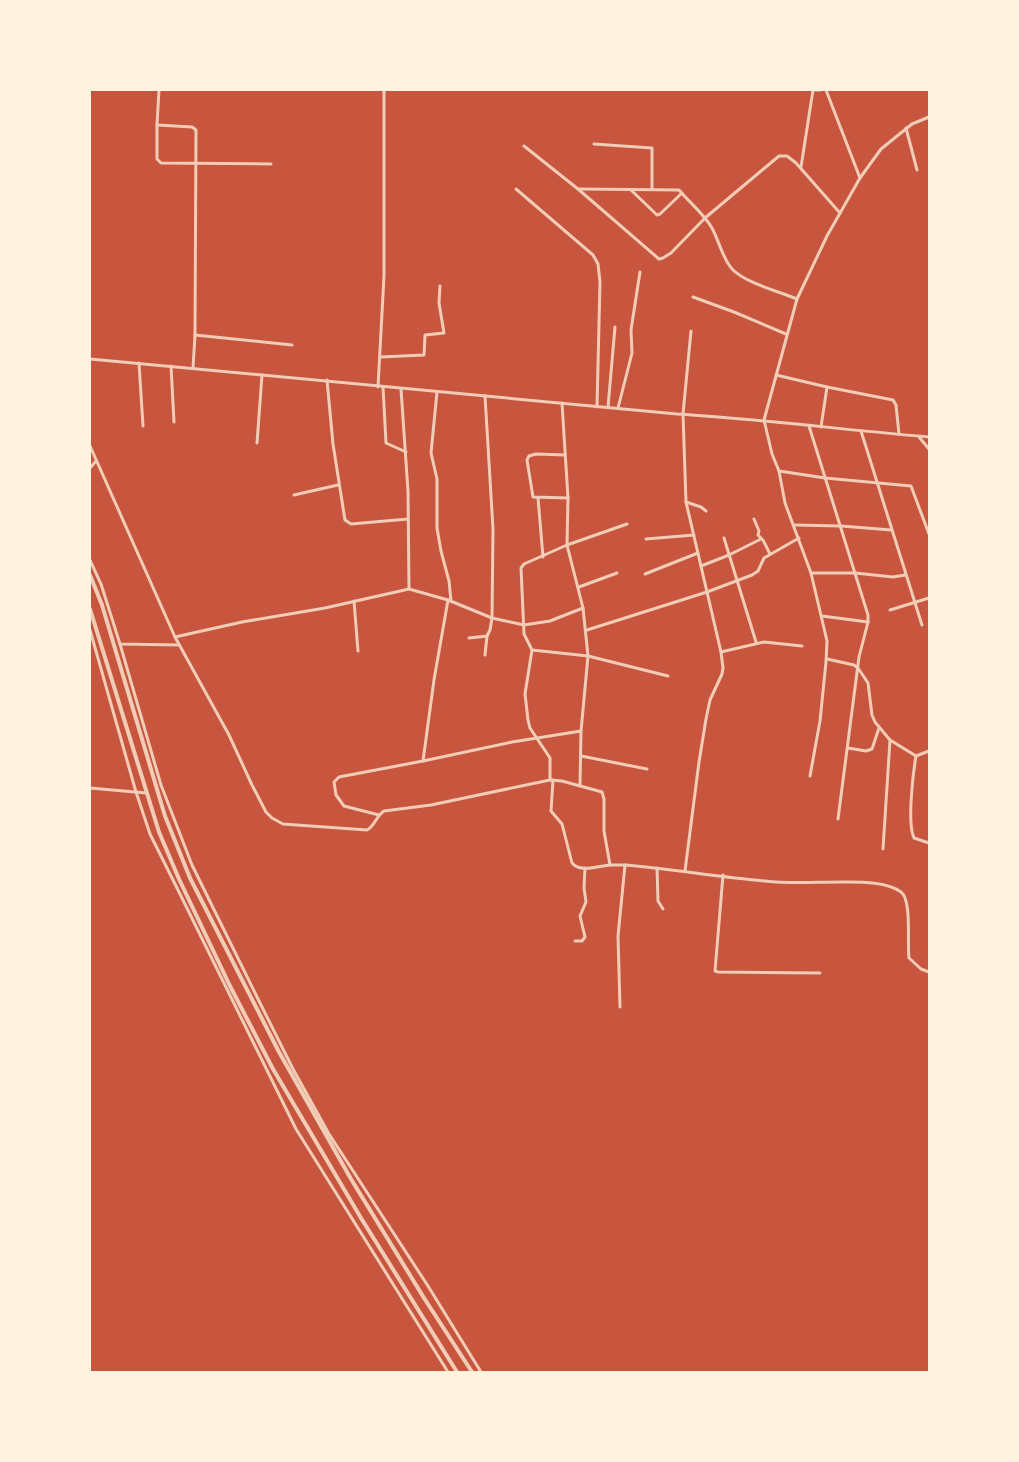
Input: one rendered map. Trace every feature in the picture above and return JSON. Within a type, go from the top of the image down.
[{"type":"street","points":[[159,90],[157,160],[163,164],[270,164]]},
{"type":"street","points":[[378,387],[384,276],[384,90]]},
{"type":"street","points":[[801,167],[813,90],[820,90]]},
{"type":"street","points":[[826,90],[860,178]]},
{"type":"street","points":[[810,776],[820,721],[827,640],[811,573],[786,503],[764,420],[797,299],[827,236],[860,178],[881,149],[918,120],[929,117]]},
{"type":"street","points":[[158,125],[195,128],[196,130],[195,335],[193,368]]},
{"type":"street","points":[[906,128],[917,170]]},
{"type":"street","points":[[594,144],[652,148],[652,189]]},
{"type":"street","points":[[524,146],[578,189],[659,259],[664,258],[671,252],[705,218],[776,157],[787,156],[801,167],[840,213]]},
{"type":"street","points":[[516,189],[593,255],[598,264],[600,282],[597,407]]},
{"type":"street","points":[[578,189],[678,190],[712,228],[734,271],[753,282],[797,299]]},
{"type":"street","points":[[630,189],[657,215],[682,193]]},
{"type":"street","points":[[618,408],[632,353],[631,330],[640,272]]},
{"type":"street","points":[[380,357],[424,355],[425,335],[444,333],[439,303],[440,286]]},
{"type":"street","points":[[693,297],[786,334]]},
{"type":"street","points":[[608,408],[615,327]]},
{"type":"street","points":[[685,870],[698,762],[706,718],[710,700],[722,674],[721,652],[686,502],[683,414],[691,331]]},
{"type":"street","points":[[195,335],[292,345]]},
{"type":"street","points":[[90,359],[327,380],[378,387],[562,404],[764,420],[929,437]]},
{"type":"street","points":[[139,364],[143,426]]},
{"type":"street","points":[[171,366],[174,422]]},
{"type":"street","points":[[257,443],[262,375]]},
{"type":"street","points":[[776,375],[828,388],[893,400],[896,405],[899,434]]},
{"type":"street","points":[[327,380],[338,484],[344,517],[349,524],[408,519]]},
{"type":"street","points":[[383,387],[386,443],[406,452]]},
{"type":"street","points":[[821,427],[828,388]]},
{"type":"street","points":[[401,389],[406,452],[409,589]]},
{"type":"street","points":[[423,761],[434,680],[450,587],[440,551],[437,528],[437,479],[431,453],[437,392]]},
{"type":"street","points":[[485,396],[493,529],[492,618],[487,636],[485,655]]},
{"type":"street","points":[[562,404],[568,498],[567,545],[579,587],[587,630],[588,656],[581,731],[580,786]]},
{"type":"street","points":[[809,426],[868,613],[868,622],[858,668],[838,819]]},
{"type":"street","points":[[860,431],[922,625]]},
{"type":"street","points":[[918,436],[929,449]]},
{"type":"street","points":[[90,446],[175,638],[229,735],[262,806],[272,818],[283,824],[364,830],[372,826],[384,811],[431,805],[551,780],[600,791],[603,794],[604,831],[610,865]]},
{"type":"street","points":[[566,455],[536,454],[528,458],[533,497],[568,498]]},
{"type":"street","points":[[90,468],[96,461]]},
{"type":"street","points":[[779,471],[912,487],[929,534]]},
{"type":"street","points":[[294,495],[338,484]]},
{"type":"street","points":[[538,498],[543,557]]},
{"type":"street","points":[[686,502],[701,507],[706,511]]},
{"type":"street","points":[[754,519],[759,528],[758,535],[763,540],[770,554]]},
{"type":"street","points":[[627,524],[567,545],[524,564],[520,568],[524,636],[532,650],[526,689],[529,724],[550,758],[551,811],[562,824],[572,864],[577,868],[625,865],[685,870],[765,881],[879,884],[900,891],[907,901],[909,958],[921,969],[929,972]]},
{"type":"street","points":[[794,525],[891,530]]},
{"type":"street","points":[[646,539],[694,535]]},
{"type":"street","points":[[724,538],[756,642]]},
{"type":"street","points":[[587,630],[708,592],[756,573],[764,558],[799,538]]},
{"type":"street","points":[[701,566],[761,539]]},
{"type":"street","points":[[645,574],[698,553]]},
{"type":"street","points":[[90,560],[101,584],[120,644],[161,785],[192,865],[293,1069],[329,1134],[428,1286],[480,1372]]},
{"type":"street","points":[[579,587],[617,573]]},
{"type":"street","points":[[811,573],[855,573],[893,576],[906,574]]},
{"type":"street","points":[[90,575],[102,605],[164,816],[190,878],[278,1052],[419,1290],[472,1372]]},
{"type":"street","points":[[175,638],[242,622],[409,589],[449,600],[492,618],[524,625],[550,621],[583,608]]},
{"type":"street","points":[[890,610],[929,598]]},
{"type":"street","points":[[354,601],[358,651]]},
{"type":"street","points":[[90,609],[146,793],[163,843],[179,880],[267,1059],[366,1226],[457,1372]]},
{"type":"street","points":[[822,616],[868,622]]},
{"type":"street","points":[[90,630],[136,792],[154,841],[296,1129],[448,1372]]},
{"type":"street","points":[[470,638],[487,636]]},
{"type":"street","points":[[721,652],[756,642],[802,646]]},
{"type":"street","points":[[120,644],[179,645]]},
{"type":"street","points":[[532,650],[588,656],[668,676]]},
{"type":"street","points":[[826,659],[854,665],[858,668],[866,680],[872,715],[879,728],[890,740],[916,756]]},
{"type":"street","points":[[848,748],[872,750],[876,731],[879,728]]},
{"type":"street","points":[[379,815],[344,806],[336,795],[335,780],[339,777],[536,738],[581,731]]},
{"type":"street","points":[[883,849],[890,740]]},
{"type":"street","points":[[916,756],[929,751]]},
{"type":"street","points":[[581,756],[647,769]]},
{"type":"street","points":[[916,756],[911,820],[912,832],[914,838],[929,843]]},
{"type":"street","points":[[90,788],[146,793]]},
{"type":"street","points":[[620,1007],[618,936],[625,865]]},
{"type":"street","points":[[575,941],[582,942],[585,937],[580,916],[586,902],[584,888],[585,868]]},
{"type":"street","points":[[657,868],[658,901],[663,909]]},
{"type":"street","points":[[723,875],[715,971],[820,974]]}]
